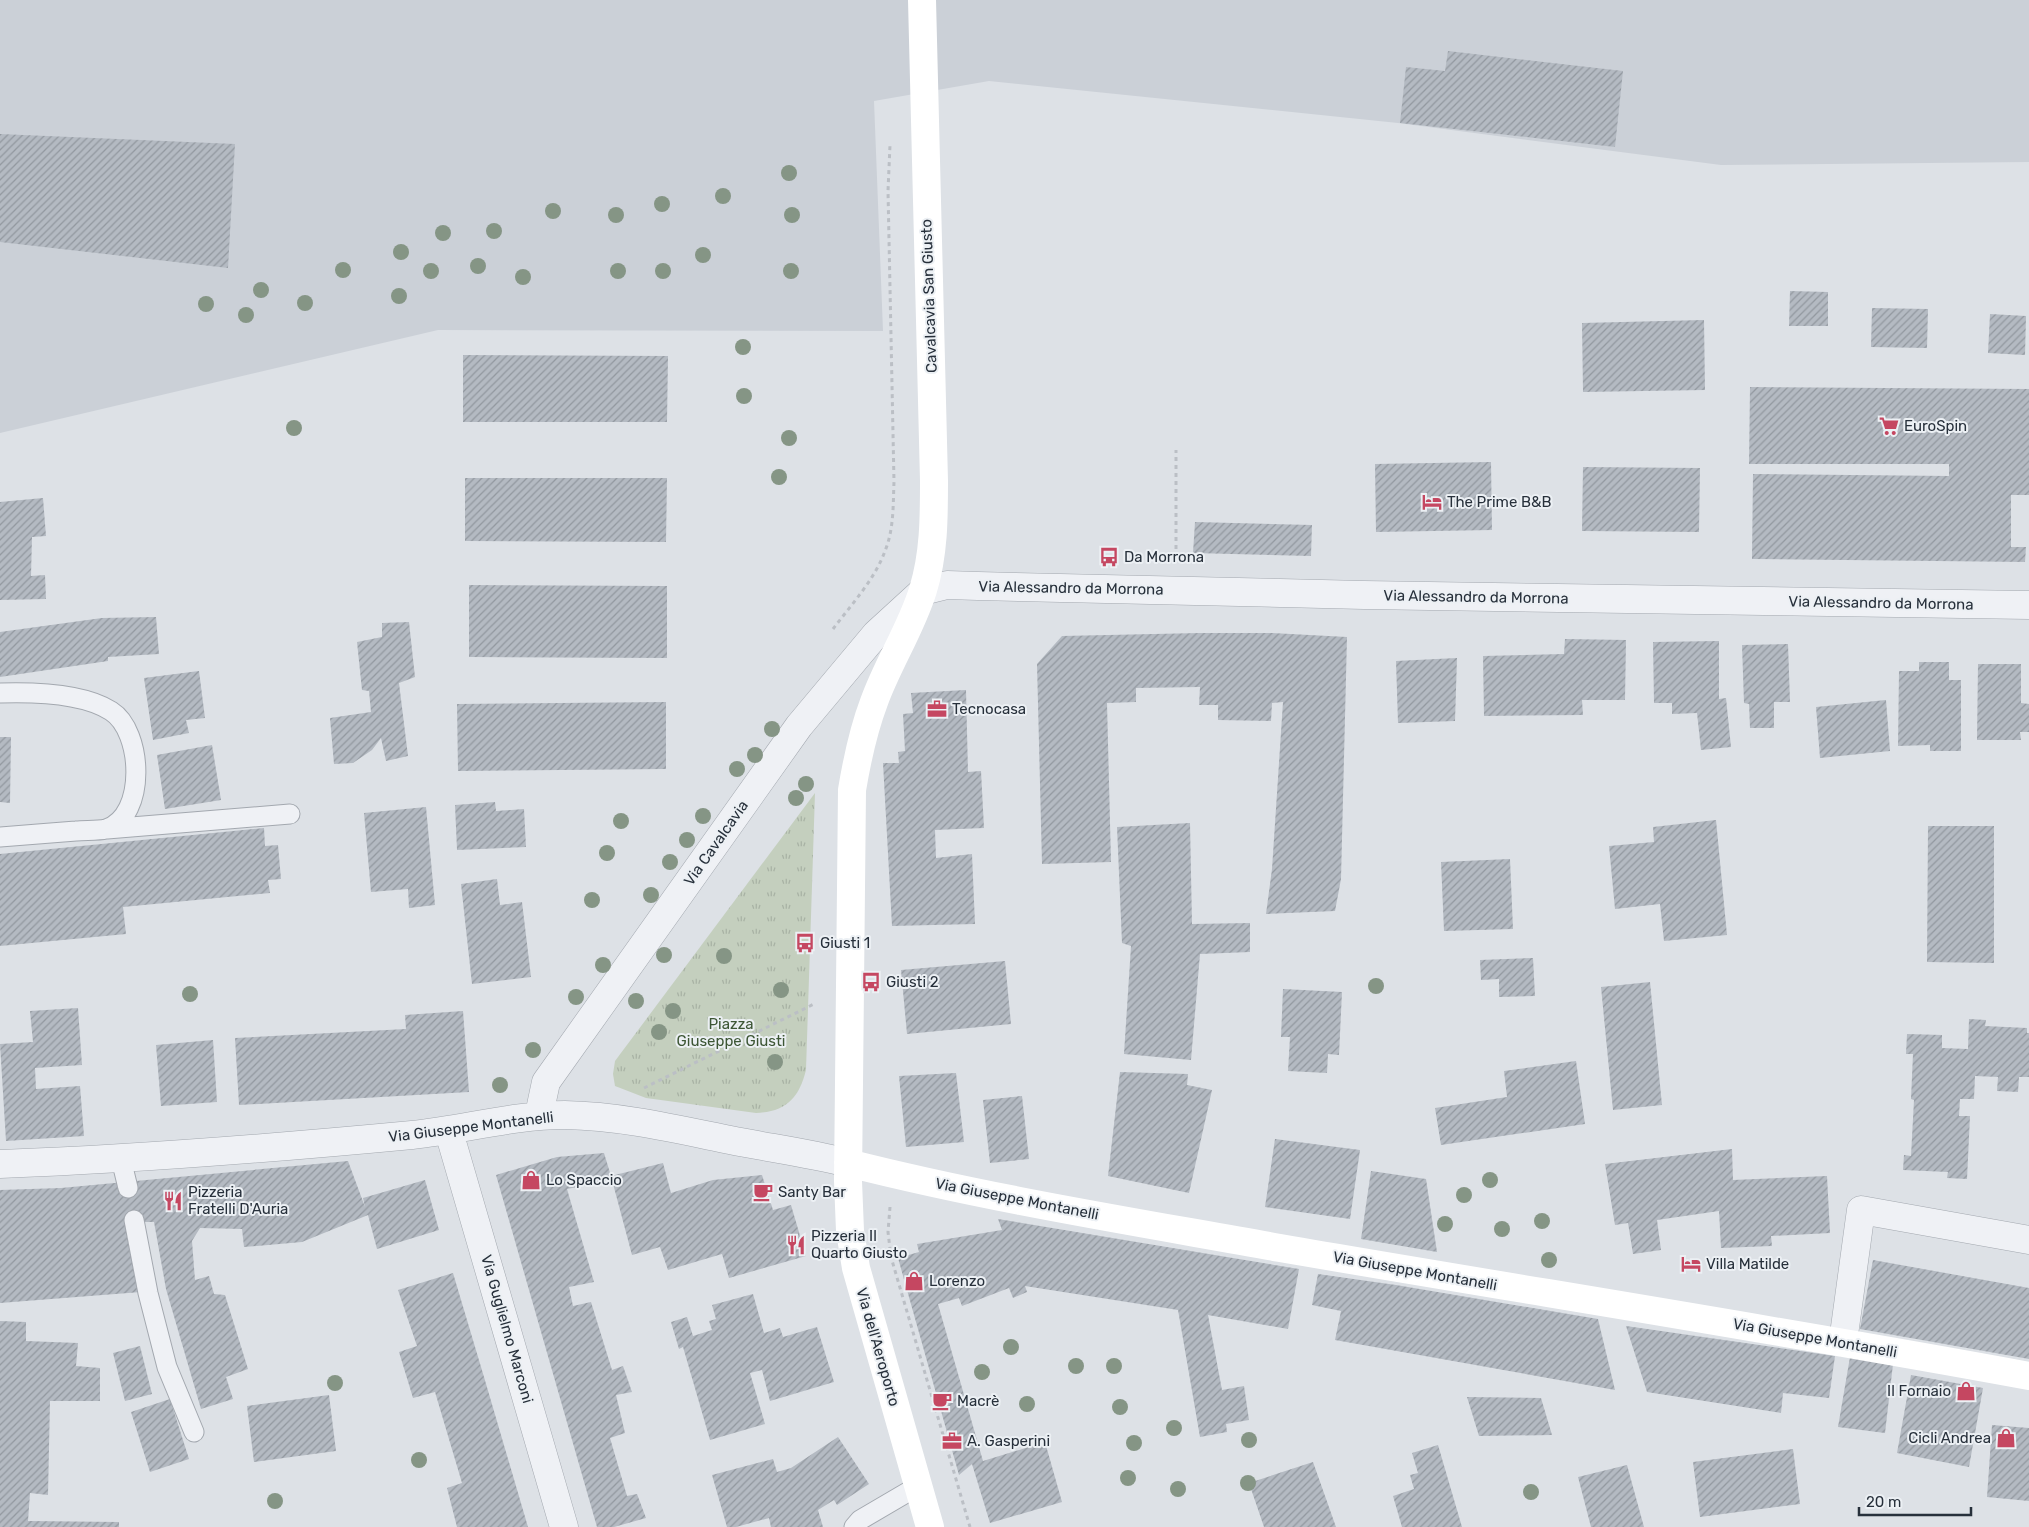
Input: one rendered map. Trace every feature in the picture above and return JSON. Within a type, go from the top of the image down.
[{"type":"street","name":"Cavalcavia San Giusto","points":[[922,0],[934,481],[933,541],[923,591]]},
{"type":"street","name":"Via Alessandro da Morrona","points":[[923,591],[947,585],[1364,595],[2029,605]]},
{"type":"street","name":"Via Cavalcavia","points":[[539,1115],[546,1082],[799,726],[876,634],[923,591]]},
{"type":"street","points":[[848,1163],[852,790],[861,742],[874,701],[903,641],[923,591]]},
{"type":"street","name":"Via Giuseppe Montanelli","points":[[0,1164],[121,1159],[449,1132],[539,1115],[585,1116],[626,1120],[810,1154],[1059,1208],[1610,1305],[1843,1342],[2029,1376]]},
{"type":"street","name":"Via Guglielmo Marconi","points":[[449,1132],[564,1527]]},
{"type":"street","name":"Via dell'Aeroporto","points":[[848,1163],[850,1231],[856,1268],[930,1527]]},
{"type":"street","points":[[1843,1342],[1861,1210],[2029,1240]]},
{"type":"lane","points":[[0,693],[34,692],[82,700],[110,710],[121,719],[133,741],[136,769],[134,787],[132,800],[122,817],[107,829]]},
{"type":"lane","points":[[0,837],[290,814]]},
{"type":"lane","points":[[121,1159],[128,1188]]},
{"type":"lane","points":[[134,1220],[148,1293],[167,1366],[194,1432]]},
{"type":"lane","points":[[854,1527],[860,1520],[918,1486]]},
{"type":"path","points":[[832,632],[878,567],[886,551],[893,515],[894,482],[888,191],[890,142]]},
{"type":"path","points":[[1176,450],[1176,561]]},
{"type":"path","points":[[639,1090],[814,1004]]},
{"type":"path","points":[[890,1207],[888,1232],[891,1258],[970,1527]]},
{"type":"shaded area","points":[[0,0],[2029,0],[2029,162],[1721,165],[1398,123],[989,81],[874,101],[883,331],[438,330],[0,433]]},
{"type":"green space","name":"Piazza Giuseppe Giusti","points":[[815,793],[806,1070],[795,1096],[790,1102],[775,1110],[756,1113],[646,1098],[615,1086],[613,1074],[615,1061]]},
{"type":"building","points":[[1448,51],[1623,71],[1615,147],[1400,123],[1406,67],[1445,71]]},
{"type":"building","points":[[0,134],[235,144],[228,268],[0,242]]},
{"type":"building","points":[[1790,291],[1828,292],[1828,326],[1789,326]]},
{"type":"building","points":[[1872,308],[1928,309],[1927,348],[1871,347]]},
{"type":"building","points":[[1990,314],[2026,316],[2025,355],[1988,353]]},
{"type":"building","points":[[1704,320],[1705,390],[1583,392],[1582,323]]},
{"type":"building","points":[[463,355],[668,356],[667,422],[463,422]]},
{"type":"building","points":[[1750,387],[2029,389],[2029,495],[2011,495],[2011,547],[2026,547],[2025,562],[1752,559],[1753,474],[1949,476],[1949,464],[1749,464]]},
{"type":"building","points":[[1491,462],[1492,530],[1376,532],[1375,464]]},
{"type":"building","points":[[1583,467],[1700,468],[1699,532],[1582,531]]},
{"type":"building","points":[[465,478],[667,478],[666,542],[465,541]]},
{"type":"building","points":[[43,498],[46,536],[32,537],[31,576],[45,575],[46,599],[0,600],[0,502]]},
{"type":"building","points":[[1195,522],[1312,525],[1311,556],[1193,553]]},
{"type":"building","points":[[469,585],[667,586],[667,658],[469,657]]},
{"type":"building","points":[[156,617],[159,654],[108,657],[108,661],[0,677],[0,632],[102,618]]},
{"type":"building","points":[[409,622],[415,677],[399,683],[408,756],[386,761],[381,738],[372,750],[353,763],[334,764],[330,718],[371,712],[369,691],[362,690],[357,642],[382,637],[382,623]]},
{"type":"building","points":[[1272,633],[1347,637],[1341,879],[1335,911],[1266,914],[1272,869],[1283,702],[1272,703],[1271,721],[1218,720],[1218,705],[1199,705],[1200,687],[1136,688],[1136,702],[1107,703],[1111,862],[1042,864],[1037,664],[1062,636]]},
{"type":"building","points":[[1565,639],[1626,640],[1625,700],[1582,700],[1583,715],[1484,716],[1483,656],[1564,654]]},
{"type":"building","points":[[1719,641],[1719,699],[1726,698],[1731,747],[1701,750],[1697,713],[1672,714],[1672,703],[1654,703],[1653,642]]},
{"type":"building","points":[[1788,644],[1790,702],[1774,702],[1774,728],[1750,728],[1749,704],[1744,703],[1742,645]]},
{"type":"building","points":[[1457,658],[1455,721],[1398,723],[1396,661]]},
{"type":"building","points":[[1919,662],[1949,662],[1949,680],[1961,680],[1961,751],[1930,751],[1930,745],[1898,746],[1899,671],[1919,671]]},
{"type":"building","points":[[1978,664],[2021,664],[2021,703],[2029,704],[2029,732],[2020,732],[2021,740],[1977,740]]},
{"type":"building","points":[[199,671],[205,718],[186,720],[189,733],[153,740],[144,678]]},
{"type":"building","points":[[966,690],[968,772],[981,771],[984,828],[935,830],[936,858],[972,854],[975,924],[892,926],[883,763],[899,763],[898,752],[905,751],[903,714],[913,713],[911,693]]},
{"type":"building","points":[[1886,700],[1890,751],[1820,758],[1816,707]]},
{"type":"building","points":[[666,702],[666,769],[458,771],[457,704]]},
{"type":"building","points":[[0,737],[11,737],[10,803],[0,802]]},
{"type":"building","points":[[212,745],[221,800],[165,809],[157,755]]},
{"type":"building","points":[[495,802],[496,811],[524,809],[526,847],[457,850],[455,805]]},
{"type":"building","points":[[426,807],[435,905],[409,908],[408,889],[371,892],[364,813]]},
{"type":"building","points":[[1716,820],[1727,935],[1664,941],[1660,904],[1615,909],[1609,846],[1654,842],[1653,827]]},
{"type":"building","points":[[1190,823],[1192,924],[1250,923],[1250,952],[1200,954],[1191,1060],[1124,1054],[1131,946],[1122,943],[1117,827]]},
{"type":"building","points":[[1928,826],[1994,826],[1994,963],[1927,962]]},
{"type":"building","points":[[264,828],[265,846],[278,845],[281,879],[268,880],[270,893],[123,907],[126,934],[0,946],[0,854]]},
{"type":"building","points":[[1510,859],[1513,929],[1444,931],[1441,862]]},
{"type":"building","points":[[497,879],[500,905],[522,902],[531,977],[472,984],[461,884]]},
{"type":"building","points":[[1533,958],[1535,996],[1499,997],[1499,979],[1481,980],[1480,960]]},
{"type":"building","points":[[1005,961],[1011,1024],[907,1034],[901,970]]},
{"type":"building","points":[[1650,982],[1662,1105],[1613,1110],[1601,987]]},
{"type":"building","points":[[1283,989],[1342,992],[1339,1055],[1328,1054],[1327,1073],[1288,1071],[1290,1037],[1281,1037]]},
{"type":"building","points":[[78,1008],[82,1065],[35,1068],[36,1089],[80,1086],[84,1136],[6,1141],[0,1044],[33,1042],[30,1011]]},
{"type":"building","points":[[463,1011],[469,1092],[239,1105],[235,1038],[406,1029],[405,1015]]},
{"type":"building","points":[[1969,1019],[1986,1020],[1985,1026],[2027,1028],[2027,1033],[2029,1033],[2029,1077],[2019,1077],[2018,1092],[1997,1091],[1998,1077],[1975,1076],[1974,1099],[1960,1099],[1959,1116],[1970,1116],[1967,1179],[1947,1178],[1948,1172],[1903,1170],[1904,1155],[1911,1156],[1914,1100],[1911,1099],[1913,1054],[1906,1054],[1907,1034],[1942,1035],[1942,1048],[1968,1049]]},
{"type":"building","points":[[213,1040],[217,1102],[161,1106],[156,1045]]},
{"type":"building","points":[[1576,1061],[1585,1124],[1441,1145],[1435,1108],[1507,1097],[1504,1071]]},
{"type":"building","points":[[1120,1072],[1188,1074],[1187,1085],[1212,1090],[1189,1193],[1108,1176]]},
{"type":"building","points":[[956,1073],[964,1142],[906,1147],[899,1076]]},
{"type":"building","points":[[1022,1096],[1029,1159],[990,1163],[983,1100]]},
{"type":"building","points":[[1275,1139],[1360,1150],[1350,1219],[1265,1207]]},
{"type":"building","points":[[1732,1149],[1733,1180],[1827,1176],[1830,1233],[1771,1236],[1772,1246],[1721,1248],[1719,1211],[1657,1220],[1661,1250],[1633,1254],[1628,1223],[1615,1225],[1605,1164]]},
{"type":"building","points":[[604,1153],[611,1176],[663,1163],[671,1193],[713,1180],[762,1175],[773,1210],[791,1205],[806,1256],[729,1278],[722,1254],[668,1270],[660,1247],[632,1255],[612,1180],[567,1189],[594,1282],[569,1287],[573,1306],[591,1302],[612,1370],[623,1366],[632,1392],[616,1395],[625,1433],[610,1438],[627,1496],[637,1494],[646,1518],[614,1527],[597,1527],[496,1175],[557,1157]]},
{"type":"building","points":[[348,1161],[365,1207],[363,1198],[425,1180],[439,1230],[377,1249],[368,1215],[302,1242],[244,1247],[242,1229],[200,1228],[192,1241],[195,1280],[209,1276],[214,1294],[225,1295],[248,1369],[226,1377],[233,1399],[201,1409],[166,1289],[154,1222],[126,1222],[141,1292],[0,1303],[0,1190],[61,1188]]},
{"type":"building","points":[[1371,1171],[1426,1179],[1437,1252],[1361,1239]]},
{"type":"building","points":[[998,1219],[1299,1269],[1288,1329],[1208,1315],[1222,1390],[1244,1386],[1249,1420],[1226,1424],[1227,1432],[1200,1437],[1178,1310],[1025,1286],[1027,1292],[1013,1298],[1009,1288],[962,1306],[959,1298],[938,1304],[983,1461],[1045,1442],[1062,1502],[990,1523],[972,1464],[959,1475],[898,1258],[919,1252],[917,1244],[1002,1230]]},
{"type":"building","points":[[1873,1260],[2029,1288],[2029,1359],[1860,1329]]},
{"type":"building","points":[[453,1273],[528,1527],[457,1527],[447,1488],[462,1483],[435,1392],[413,1398],[399,1352],[417,1346],[398,1290]]},
{"type":"building","points":[[1318,1274],[1396,1285],[1598,1319],[1615,1390],[1335,1340],[1341,1311],[1312,1305]]},
{"type":"building","points":[[753,1294],[764,1333],[780,1328],[783,1337],[817,1327],[834,1382],[770,1401],[762,1370],[750,1373],[765,1424],[710,1440],[683,1347],[679,1349],[671,1322],[687,1317],[693,1336],[712,1330],[709,1321],[716,1319],[712,1305]]},
{"type":"building","points":[[0,1321],[26,1322],[26,1341],[78,1343],[76,1366],[100,1368],[100,1401],[50,1401],[48,1495],[30,1493],[28,1521],[119,1522],[119,1527],[0,1527]]},
{"type":"building","points":[[1626,1326],[1835,1356],[1829,1398],[1783,1393],[1781,1413],[1647,1392]]},
{"type":"building","points":[[140,1346],[152,1394],[125,1401],[113,1353]]},
{"type":"building","points":[[1850,1357],[1893,1364],[1885,1433],[1838,1427]]},
{"type":"building","points":[[1911,1375],[1983,1388],[1969,1467],[1897,1453]]},
{"type":"building","points":[[329,1395],[336,1451],[254,1462],[247,1406]]},
{"type":"building","points":[[1467,1397],[1541,1398],[1552,1435],[1479,1436]]},
{"type":"building","points":[[170,1399],[189,1459],[150,1472],[131,1412]]},
{"type":"building","points":[[1992,1425],[2029,1428],[2029,1501],[1987,1497]]},
{"type":"building","points":[[838,1437],[869,1484],[837,1505],[834,1500],[818,1510],[823,1527],[771,1527],[769,1518],[736,1527],[727,1527],[712,1475],[773,1459],[777,1472],[791,1468]]},
{"type":"building","points":[[1438,1445],[1462,1527],[1402,1527],[1393,1496],[1414,1489],[1410,1475],[1418,1473],[1412,1453]]},
{"type":"building","points":[[1793,1449],[1800,1504],[1700,1517],[1693,1462]]},
{"type":"building","points":[[1313,1462],[1336,1527],[1264,1527],[1249,1483]]},
{"type":"building","points":[[1627,1465],[1644,1527],[1591,1527],[1578,1477]]},
{"type":"place","name":"EuroSpin","points":[[1889,426]]},
{"type":"place","name":"The Prime B&B","points":[[1432,502]]},
{"type":"place","name":"Da Morrona","points":[[1109,557]]},
{"type":"place","name":"Tecnocasa","points":[[937,709]]},
{"type":"place","name":"Giusti 1","points":[[805,943]]},
{"type":"place","name":"Giusti 2","points":[[871,982]]},
{"type":"place","name":"Lo Spaccio","points":[[531,1180]]},
{"type":"place","name":"Santy Bar","points":[[763,1192]]},
{"type":"place","name":"Pizzeria Fratelli D'Auria","points":[[173,1201]]},
{"type":"place","name":"Pizzeria Il Quarto Giusto","points":[[796,1245]]},
{"type":"place","name":"Villa Matilde","points":[[1691,1264]]},
{"type":"place","name":"Lorenzo","points":[[914,1281]]},
{"type":"place","name":"Il Fornaio","points":[[1966,1391]]},
{"type":"place","name":"Macrè","points":[[942,1401]]},
{"type":"place","name":"Cicli Andrea","points":[[2006,1438]]},
{"type":"place","name":"A. Gasperini","points":[[952,1441]]}]
